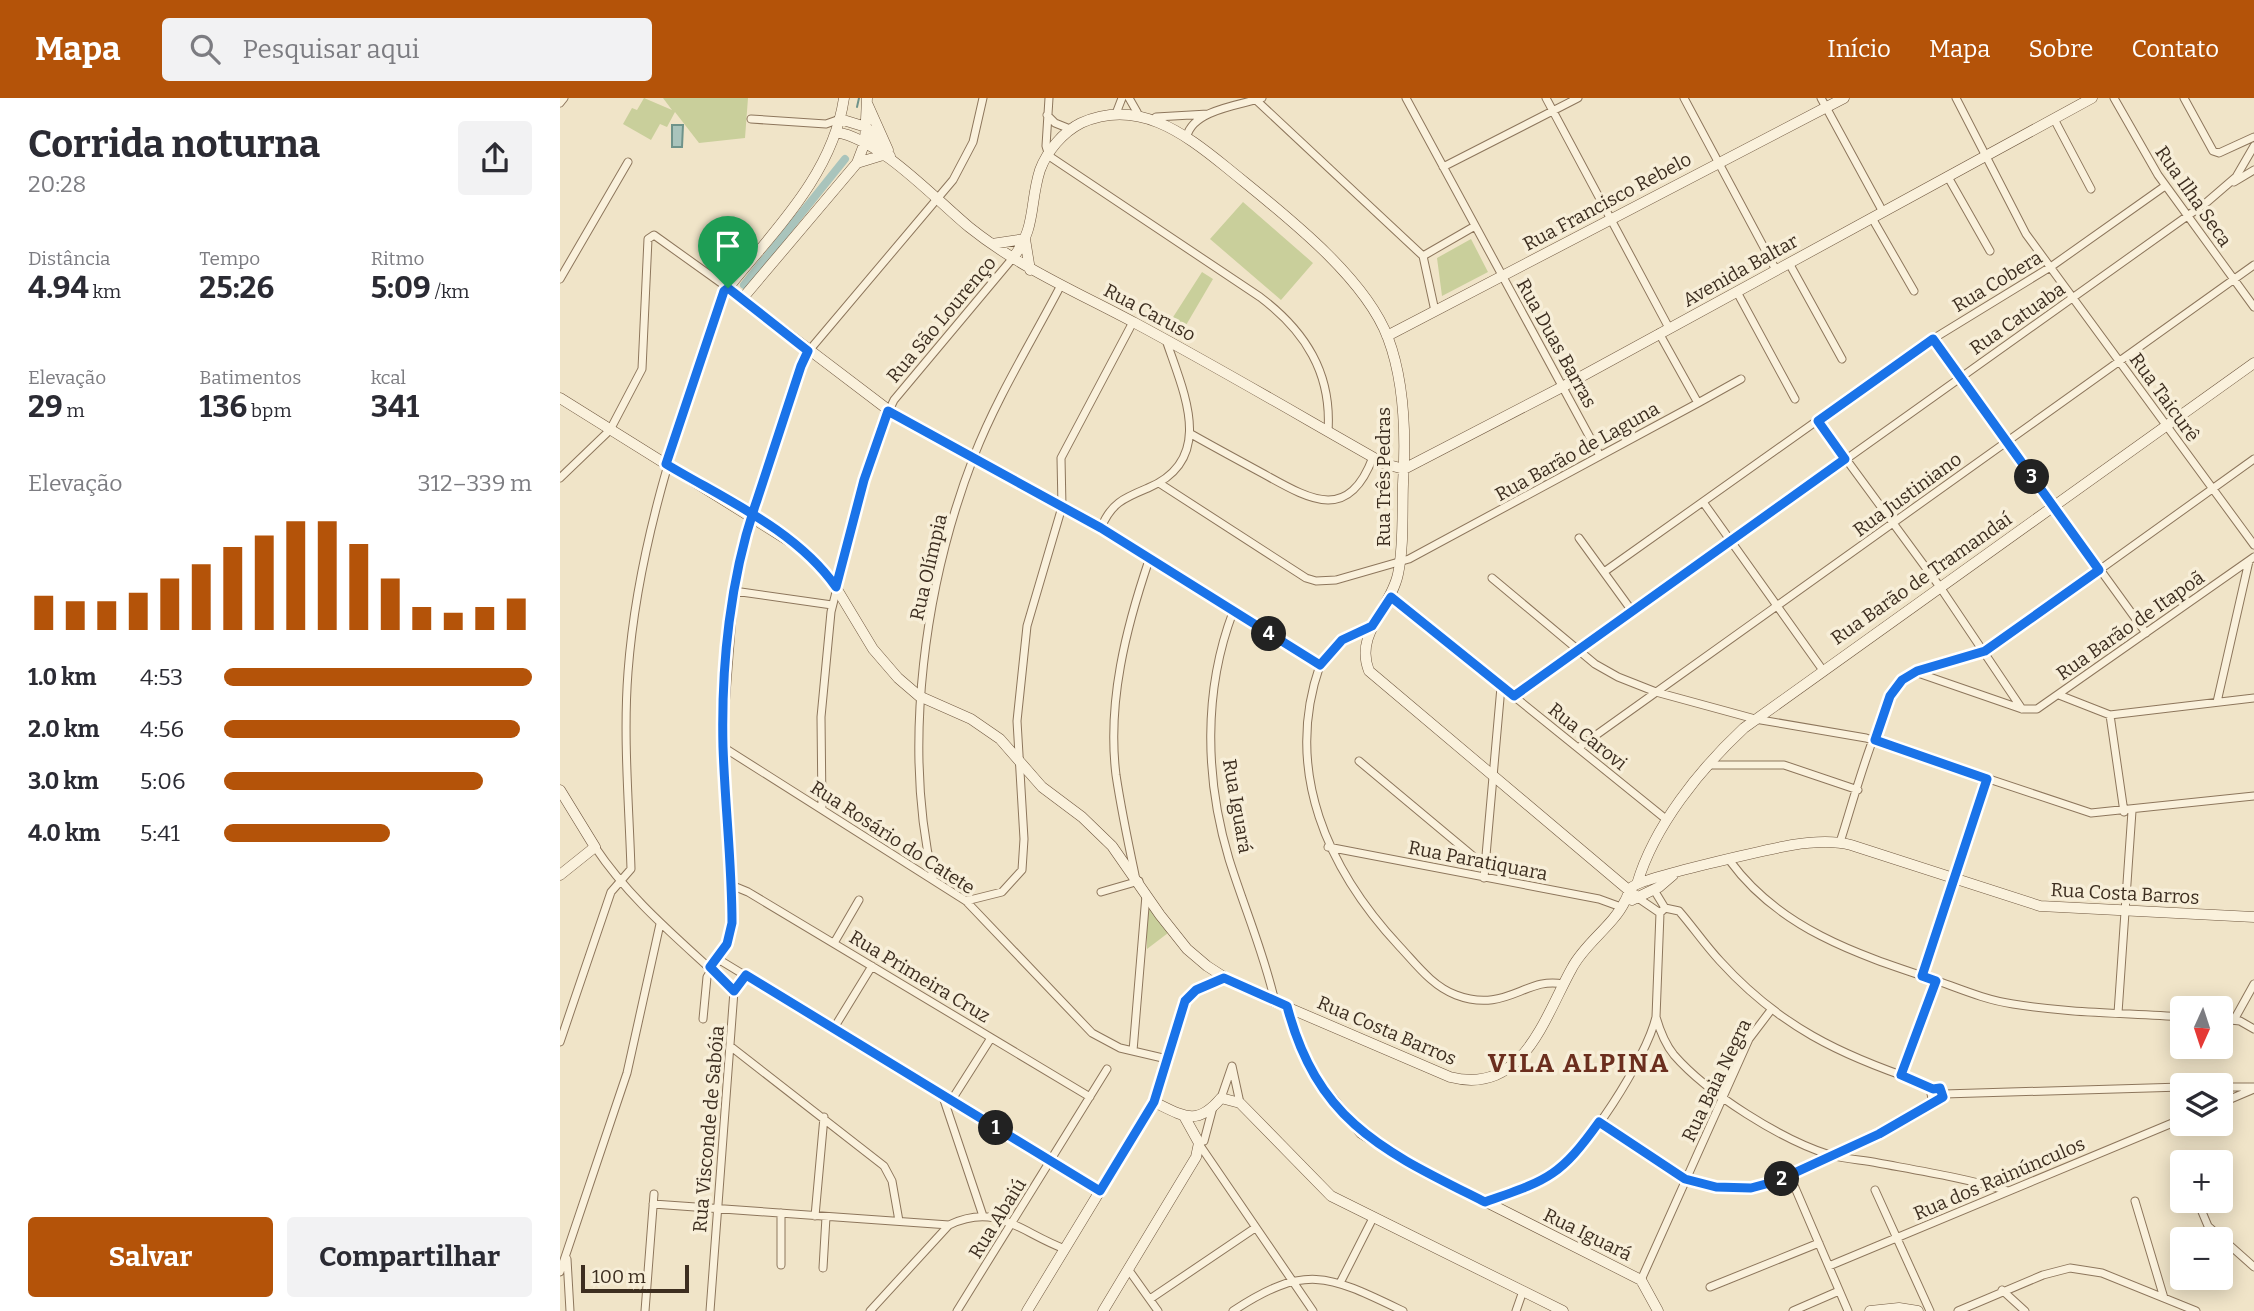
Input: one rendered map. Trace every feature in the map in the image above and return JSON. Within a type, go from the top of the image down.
[{"type":"street","points":[[560,103],[564,98]]},
{"type":"street","points":[[560,1042],[611,892],[631,869],[626,736],[631,641],[648,534],[666,464],[724,291],[804,193],[839,133],[844,98]]},
{"type":"street","points":[[704,1019],[710,967],[718,959],[731,934],[732,885],[723,747],[734,591],[751,516],[808,351],[936,200],[969,152],[983,98]]},
{"type":"street","points":[[1049,98],[1049,156],[1283,314],[1301,335],[1320,369],[1328,402],[1328,431]]},
{"type":"street","points":[[1117,111],[1122,98]]},
{"type":"street","points":[[1129,98],[1137,112]]},
{"type":"street","name":"Rua Duas Barras","points":[[1406,98],[1600,456]]},
{"type":"street","points":[[1546,98],[1610,219],[1698,403]]},
{"type":"street","points":[[1443,167],[1578,98]]},
{"type":"street","points":[[1684,98],[1776,270]]},
{"type":"street","name":"Rua Francisco Rebelo","points":[[1387,336],[1718,163],[1824,103],[1844,98]]},
{"type":"street","name":"Rua Taicurê","points":[[1956,98],[2022,228],[2254,545]]},
{"type":"street","name":"Avenida Baltar","points":[[1404,469],[1564,386],[2092,98]]},
{"type":"street","name":"Rua Ilha Seca","points":[[2114,98],[2165,186],[2254,307]]},
{"type":"street","points":[[2184,98],[2216,153],[2254,138]]},
{"type":"street","points":[[1156,117],[1212,113],[1259,99],[1423,256],[1435,311]]},
{"type":"street","points":[[742,299],[857,163],[867,100]]},
{"type":"street","points":[[857,163],[889,157],[867,100]]},
{"type":"street","points":[[1824,103],[1883,212]]},
{"type":"street","name":"Rua Três Pedras","points":[[1026,239],[1041,168],[1049,156],[1070,129],[1092,117],[1117,111],[1156,117],[1188,136],[1323,251],[1354,285],[1387,336],[1402,409],[1404,469],[1400,562],[1391,597],[1372,626],[1366,646],[1369,671],[1635,891]]},
{"type":"street","points":[[1188,136],[1192,125],[1212,113]]},
{"type":"street","points":[[1047,115],[1055,123],[1070,129]]},
{"type":"street","points":[[751,118],[826,124],[842,120],[864,126]]},
{"type":"street","points":[[2054,119],[2091,189]]},
{"type":"street","points":[[826,124],[839,133]]},
{"type":"street","name":"Rua Caruso","points":[[864,126],[889,157],[936,200],[1012,259],[1166,340],[1373,457],[1404,469]]},
{"type":"street","name":"Rua Caruso","points":[[839,133],[862,141],[889,157]]},
{"type":"street","name":"Rua Catuaba","points":[[2230,184],[2252,156],[2254,146]]},
{"type":"street","points":[[560,279],[628,162]]},
{"type":"street","name":"Rua Catuaba","points":[[1514,696],[2230,184],[2254,170]]},
{"type":"street","points":[[1948,177],[1990,251]]},
{"type":"street","name":"Rua Cobera","points":[[1604,572],[1933,339],[2052,267],[2165,186]]},
{"type":"street","points":[[1872,218],[1914,292]]},
{"type":"street","points":[[1423,256],[1475,226]]},
{"type":"street","points":[[560,478],[610,430],[632,393],[643,362],[649,236],[658,237],[888,411],[1101,528],[1320,665]]},
{"type":"street","points":[[992,244],[1026,239]]},
{"type":"street","points":[[1012,259],[1026,239]]},
{"type":"street","points":[[1026,239],[1030,270]]},
{"type":"street","name":"Rua São Lourenço","points":[[822,808],[821,717],[832,605],[864,480],[888,411],[1012,259]]},
{"type":"street","points":[[1789,263],[1842,359]]},
{"type":"street","name":"Rua Justiniano","points":[[1578,748],[2254,265]]},
{"type":"street","name":"Rua Olímpia","points":[[933,878],[920,803],[919,696],[943,562],[973,458],[1061,285]]},
{"type":"street","points":[[1737,292],[1795,399]]},
{"type":"street","points":[[966,901],[1002,892],[1022,870],[1024,839],[1018,760],[1019,685],[1027,626],[1062,507],[1061,458],[1133,322]]},
{"type":"street","points":[[1933,339],[2146,633]]},
{"type":"street","points":[[1101,528],[1116,501],[1159,483],[1181,460],[1191,434],[1189,413],[1166,340]]},
{"type":"street","name":"Rua Barão de Tramandaí","points":[[1635,891],[1667,820],[1709,765],[1755,719],[2254,363]]},
{"type":"street","name":"Rua Barão de Laguna","points":[[1159,483],[1306,578],[1316,581],[1336,580],[1400,562],[1741,379]]},
{"type":"street","name":"Rua Costa Barros","points":[[560,398],[802,549],[836,587],[886,666],[919,696],[989,730],[1042,787],[1097,830],[1137,878],[1187,949],[1224,978],[1450,1077],[1480,1081],[1506,1070],[1528,1048],[1573,965],[1623,904],[1651,879],[1791,845],[1840,842],[2040,906],[2254,917]]},
{"type":"street","points":[[1818,421],[1940,587],[2022,709]]},
{"type":"street","points":[[1191,434],[1293,492],[1321,501],[1335,500],[1359,486],[1373,457]]},
{"type":"street","points":[[1840,842],[1890,696],[1902,680],[1916,672],[1985,651],[2254,459]]},
{"type":"street","points":[[1703,502],[1822,669]]},
{"type":"street","points":[[1579,538],[1632,611]]},
{"type":"street","points":[[1101,892],[1137,878],[1116,774],[1115,717],[1124,642],[1149,559]]},
{"type":"street","points":[[2217,702],[2251,559]]},
{"type":"street","name":"Rua Barão de Itapoã","points":[[2022,709],[2037,709],[2059,695],[2251,559]]},
{"type":"street","points":[[1492,578],[1578,651],[1618,677],[1656,692],[1755,719],[1875,740],[2084,812],[2128,811],[2254,796]]},
{"type":"street","points":[[734,591],[832,605]]},
{"type":"street","name":"Rua Carovi","points":[[1391,597],[1667,820]]},
{"type":"street","name":"Rua Iguará","points":[[1233,612],[1223,645],[1211,713],[1214,791],[1227,850],[1275,1002]]},
{"type":"street","points":[[1372,626],[1342,640],[1320,665],[1311,704],[1308,741],[1313,795],[1328,847],[1362,905],[1439,986],[1464,998],[1493,1000],[1507,999],[1546,982],[1563,984]]},
{"type":"street","points":[[1916,672],[2022,709]]},
{"type":"street","points":[[1485,878],[1501,687]]},
{"type":"street","points":[[2059,695],[2110,715],[2254,698]]},
{"type":"street","points":[[2110,715],[2128,811],[2118,1013]]},
{"type":"street","name":"Rua Rosário do Catete","points":[[723,747],[966,901],[1092,1033],[1133,1051],[1167,1059]]},
{"type":"street","points":[[1359,761],[1486,867]]},
{"type":"street","points":[[1709,765],[1784,765],[1858,790]]},
{"type":"street","points":[[1922,976],[1987,779]]},
{"type":"street","points":[[560,790],[620,883],[660,924],[734,991],[746,975]]},
{"type":"street","points":[[560,875],[595,847]]},
{"type":"street","name":"Rua Paratiquara","points":[[1328,847],[1623,904]]},
{"type":"street","points":[[1647,860],[1651,879]]},
{"type":"street","points":[[1730,860],[1755,889],[1805,929],[1847,950],[2012,1004],[2170,1016]]},
{"type":"street","name":"Rua Costa Barros","points":[[1635,891],[1654,890],[1672,875]]},
{"type":"street","name":"Rua Primeira Cruz","points":[[732,885],[1090,1097]]},
{"type":"street","points":[[1654,890],[1662,910],[1657,926],[1656,1017],[1660,1032],[1675,1057],[1724,1097],[1772,1128],[1832,1155],[1964,1179],[2008,1191]]},
{"type":"street","points":[[1635,891],[1662,910],[1676,908],[1720,962],[1771,1010],[1827,1045],[1933,1089],[1940,1088],[1944,1094]]},
{"type":"street","points":[[1133,1051],[1146,894]]},
{"type":"street","points":[[834,943],[859,900]]},
{"type":"street","points":[[560,1272],[627,1073],[660,924]]},
{"type":"street","points":[[718,959],[1100,1191]]},
{"type":"street","points":[[834,1028],[872,966]]},
{"type":"street","points":[[1027,1311],[1154,1102],[1185,1001],[1196,990],[1224,978]]},
{"type":"street","points":[[1901,1075],[1936,981]]},
{"type":"street","points":[[2254,984],[2234,1020],[2254,1029]]},
{"type":"street","name":"Rua Visconde de Sabóia","points":[[710,1311],[734,991]]},
{"type":"street","name":"Rua Iguará","points":[[1287,1006],[1293,1028],[1316,1079],[1361,1133],[1412,1164],[1640,1280],[1658,1311]]},
{"type":"street","name":"Rua Baia Negra","points":[[1640,1280],[1749,1039],[1771,1010]]},
{"type":"street","points":[[1485,1202],[1550,1177],[1580,1149],[1647,1044],[1656,1017]]},
{"type":"street","points":[[951,1101],[991,1038]]},
{"type":"street","points":[[730,1046],[824,1117],[889,1173],[899,1221]]},
{"type":"street","points":[[1188,1117],[1213,1107],[1221,1098],[1232,1066],[1240,1103],[1322,1189],[1563,1311]]},
{"type":"street","name":"Rua Abaiú","points":[[957,1311],[1107,1069]]},
{"type":"street","points":[[1599,1122],[1685,1179],[1735,1189],[1763,1185],[1790,1175],[1879,1134],[1944,1094],[2170,1087]]},
{"type":"street","points":[[2233,1087],[2254,1088]]},
{"type":"street","points":[[2233,1098],[2254,1088]]},
{"type":"street","points":[[1933,1089],[1931,1095],[1936,1100]]},
{"type":"street","points":[[943,1096],[983,1216]]},
{"type":"street","points":[[1221,1098],[1240,1103]]},
{"type":"street","points":[[1154,1102],[1208,1129]]},
{"type":"street","points":[[1103,1311],[1194,1164],[1208,1129],[1213,1107]]},
{"type":"street","points":[[815,1216],[824,1117]]},
{"type":"street","points":[[1188,1117],[1213,1165],[1313,1311]]},
{"type":"street","name":"Rua dos Rainúnculos","points":[[1829,1266],[2170,1124]]},
{"type":"street","points":[[1194,1164],[1213,1165]]},
{"type":"street","points":[[1790,1175],[1848,1311]]},
{"type":"street","points":[[1875,1190],[1930,1311]]},
{"type":"street","points":[[645,1311],[654,1194]]},
{"type":"street","points":[[2135,1201],[2164,1298]]},
{"type":"street","points":[[653,1204],[949,1225],[983,1216],[1013,1223],[1065,1250]]},
{"type":"street","points":[[781,1213],[781,1265]]},
{"type":"street","points":[[2202,1213],[2208,1226],[2254,1267]]},
{"type":"street","points":[[823,1268],[826,1217]]},
{"type":"street","points":[[1340,1283],[1373,1217]]},
{"type":"street","points":[[870,1311],[949,1225]]},
{"type":"street","points":[[1150,1300],[1255,1228]]},
{"type":"street","points":[[1710,1287],[1819,1243]]},
{"type":"street","points":[[567,1252],[570,1311]]},
{"type":"street","points":[[1950,1311],[1962,1309],[2002,1290],[2070,1268],[2102,1273],[2196,1311]]},
{"type":"street","points":[[1128,1269],[1158,1311]]},
{"type":"street","points":[[1236,1310],[1279,1284],[1291,1280],[1340,1283],[1402,1311]]},
{"type":"street","points":[[2002,1290],[2025,1311]]},
{"type":"street","points":[[1516,1311],[1523,1291]]},
{"type":"street","points":[[1793,1311],[1839,1292]]},
{"type":"street","points":[[1870,1311],[1899,1308],[1919,1311]]},
{"type":"green space","points":[[644,98],[672,110],[663,98],[748,98],[745,138],[699,143],[675,112],[667,127],[660,124],[651,140],[623,124],[632,108],[637,110]]},
{"type":"green space","points":[[1243,202],[1313,263],[1281,300],[1210,239]]},
{"type":"green space","points":[[1471,239],[1488,272],[1442,296],[1437,258]]},
{"type":"green space","points":[[1202,272],[1213,279],[1182,332],[1168,325]]},
{"type":"green space","points":[[1147,905],[1168,933],[1147,949]]},
{"type":"water","points":[[672,125],[683,125],[682,147],[672,147]]},
{"type":"waterway","points":[[857,107],[859,98]]},
{"type":"waterway","points":[[744,285],[845,159]]},
{"type":"district","name":"VILA ALPINA","points":[[1579,1063]]},
{"type":"route","points":[[728,288],[724,291],[666,464],[751,516],[773,528],[788,538],[817,561],[836,587],[864,480],[888,411],[1101,528],[1320,665],[1342,640],[1372,626],[1391,597],[1514,696],[1845,459],[1818,421],[1933,339],[2099,570],[1985,651],[1917,671],[1902,680],[1885,706],[1875,740],[1987,779],[1922,976],[1936,981],[1901,1075],[1933,1089],[1940,1088],[1943,1097],[1879,1134],[1777,1181],[1751,1188],[1716,1187],[1685,1179],[1599,1122],[1580,1149],[1550,1177],[1538,1184],[1485,1202],[1412,1164],[1361,1133],[1316,1079],[1293,1028],[1287,1006],[1224,978],[1196,990],[1185,1001],[1154,1102],[1100,1191],[746,975],[734,991],[710,967],[727,944],[732,923],[723,732],[734,591],[751,516],[808,351],[728,288]]}]
